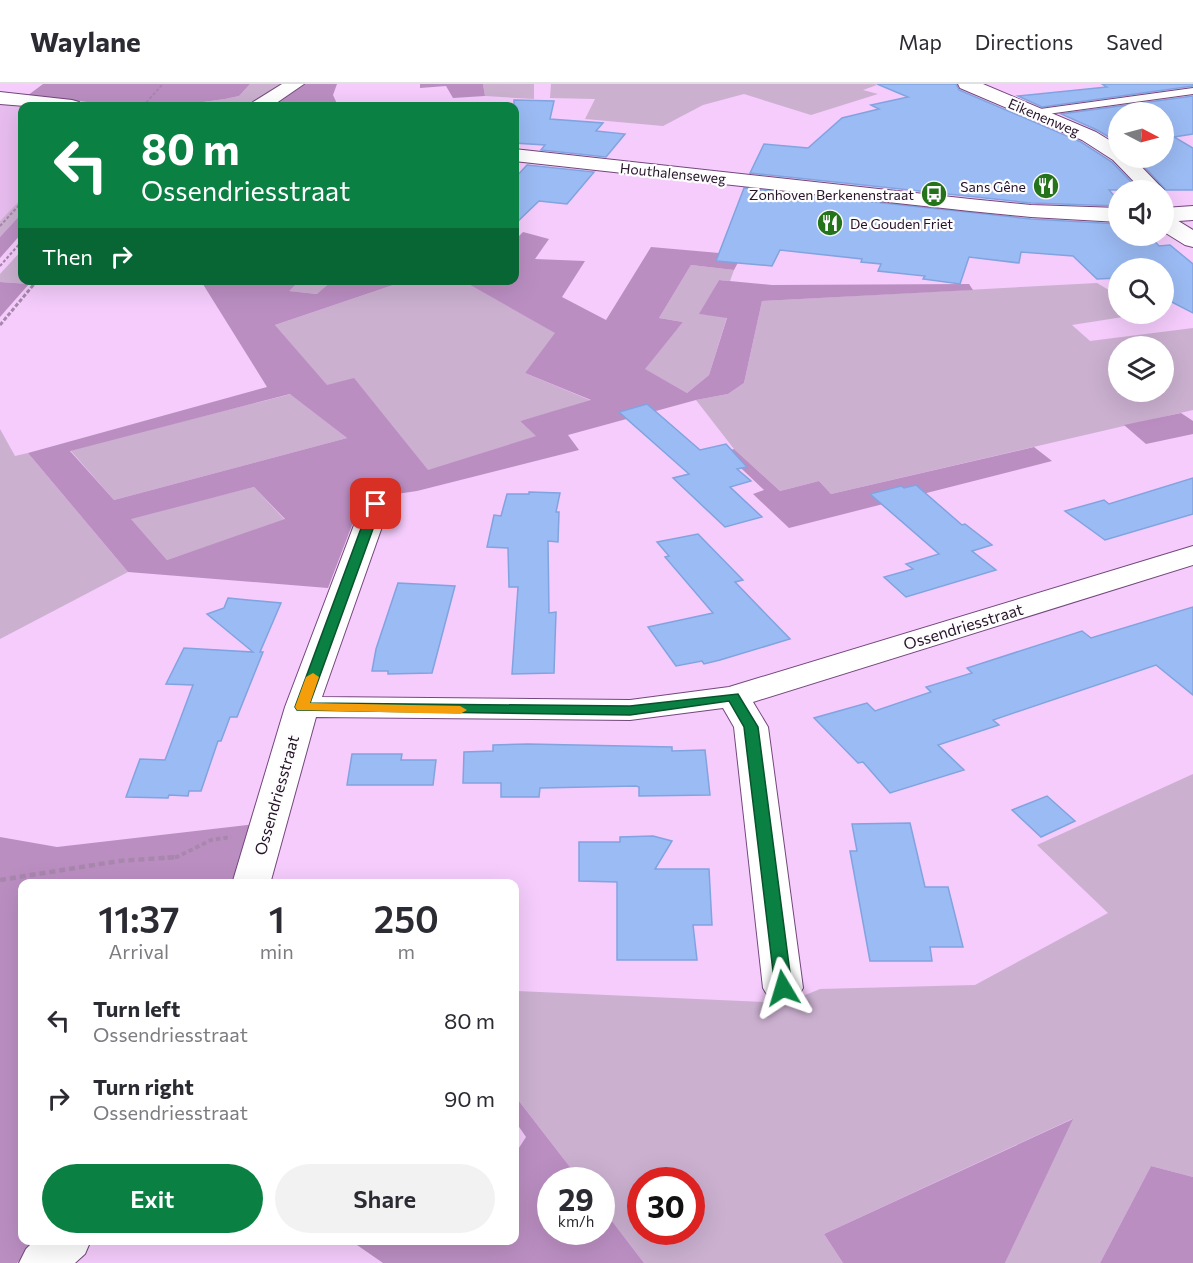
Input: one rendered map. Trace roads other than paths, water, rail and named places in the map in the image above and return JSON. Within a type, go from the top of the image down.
[{"type":"street","points":[[266,102],[295,84]]},
{"type":"street","name":"Eikenenweg","points":[[967,84],[1089,136],[1108,148]]},
{"type":"street","points":[[0,98],[36,102]]},
{"type":"street","name":"Houthalenseweg","points":[[519,157],[1000,208],[1108,214]]},
{"type":"street","name":"Eikenenweg","points":[[1132,168],[1143,180]]},
{"type":"street","points":[[1174,216],[1193,240]]},
{"type":"street","name":"Ossendriesstraat","points":[[252,879],[302,707],[376,504]]},
{"type":"street","name":"Ossendriesstraat","points":[[302,707],[630,710],[733,697],[1193,555]]},
{"type":"street","points":[[733,697],[751,727],[783,988]]},
{"type":"street","points":[[43,1263],[63,1245]]},
{"type":"lane","points":[[1033,113],[1193,91]]},
{"type":"place","name":"Sans Gêne","points":[[1046,186]]},
{"type":"place","name":"Zonhoven Berkenenstraat","points":[[934,194]]},
{"type":"place","name":"De Gouden Friet","points":[[830,223]]}]
